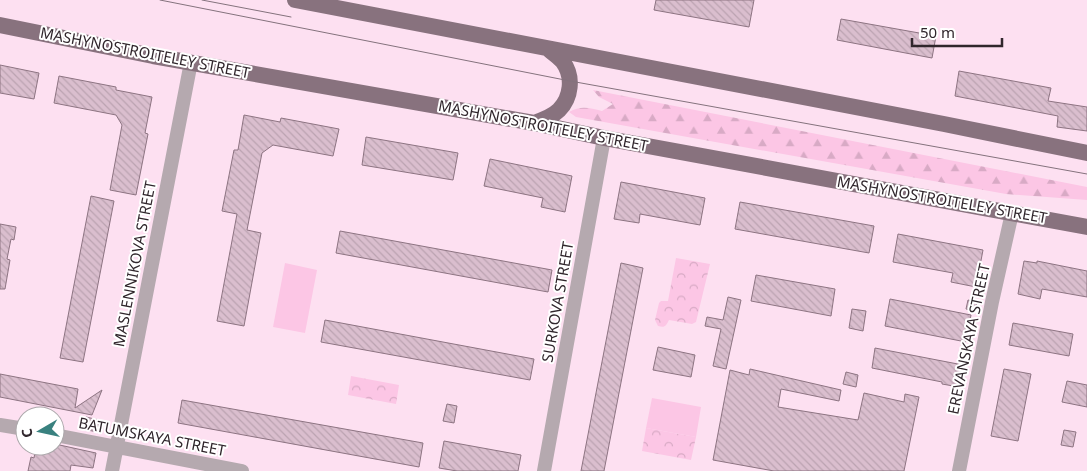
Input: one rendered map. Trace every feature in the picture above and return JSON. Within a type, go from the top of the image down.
[{"type":"main road","points":[[295,0],[1087,153]]},
{"type":"main road","name":"MASHYNOSTROITELEY STREET","points":[[0,25],[1087,227]]},
{"type":"main road","points":[[534,123],[558,111],[566,102],[569,91],[570,80],[563,63],[548,49]]},
{"type":"street","name":"MASLENNIKOVA STREET","points":[[112,471],[191,62]]},
{"type":"street","name":"SURKOVA STREET","points":[[544,471],[604,138]]},
{"type":"street","name":"EREVANSKAYA STREET","points":[[959,471],[992,302],[1012,214]]},
{"type":"street","points":[[0,425],[15,427]]},
{"type":"street","name":"BATUMSKAYA STREET","points":[[65,437],[242,471]]},
{"type":"green space","points":[[593,90],[1087,187],[1087,200],[1006,194],[576,117],[569,112],[582,108],[602,111],[613,104],[599,97]]},
{"type":"green space","points":[[676,258],[710,264],[696,322],[692,324],[669,320],[662,327],[658,326],[655,320],[659,303],[661,301],[668,301]]},
{"type":"green space","points":[[285,263],[317,270],[305,333],[273,327]]},
{"type":"green space","points":[[351,376],[399,385],[396,404],[348,395]]},
{"type":"green space","points":[[652,398],[701,407],[696,437],[646,428]]},
{"type":"green space","points":[[646,428],[696,437],[691,460],[642,451]]},
{"type":"building","points":[[656,0],[754,0],[749,27],[654,10]]},
{"type":"building","points":[[841,19],[936,36],[932,58],[837,40]]},
{"type":"building","points":[[0,65],[39,73],[34,99],[0,93]]},
{"type":"building","points":[[959,71],[1051,88],[1048,101],[1087,107],[1087,131],[1057,127],[1058,116],[955,96]]},
{"type":"building","points":[[59,76],[116,87],[116,90],[152,97],[145,133],[148,134],[136,195],[110,190],[122,125],[116,115],[54,103]]},
{"type":"building","points":[[244,115],[280,122],[281,118],[339,129],[333,156],[273,145],[262,153],[247,230],[261,233],[244,326],[217,321],[237,214],[222,211],[234,150],[238,150]]},
{"type":"building","points":[[366,137],[458,153],[453,180],[362,165]]},
{"type":"building","points":[[490,159],[572,176],[565,212],[541,207],[543,198],[484,186]]},
{"type":"building","points":[[621,182],[705,198],[700,225],[640,214],[639,223],[614,219]]},
{"type":"building","points":[[91,196],[114,201],[83,362],[60,358]]},
{"type":"building","points":[[740,202],[874,226],[869,253],[735,229]]},
{"type":"building","points":[[0,224],[16,227],[14,240],[11,239],[7,259],[10,260],[5,289],[0,289]]},
{"type":"building","points":[[340,231],[552,270],[548,292],[336,253]]},
{"type":"building","points":[[898,234],[983,250],[976,287],[951,282],[953,273],[893,262]]},
{"type":"building","points":[[1024,261],[1037,263],[1037,261],[1087,271],[1087,297],[1042,289],[1040,299],[1018,294]]},
{"type":"building","points":[[621,263],[643,268],[604,471],[581,471]]},
{"type":"building","points":[[756,275],[835,289],[831,316],[751,301]]},
{"type":"building","points":[[728,297],[741,300],[726,369],[713,366],[721,329],[705,326],[707,317],[723,320]]},
{"type":"building","points":[[890,299],[971,315],[966,342],[885,326]]},
{"type":"building","points":[[968,300],[977,302],[975,311],[966,309]]},
{"type":"building","points":[[852,309],[866,311],[863,331],[849,328]]},
{"type":"building","points":[[325,320],[534,359],[530,380],[321,342]]},
{"type":"building","points":[[1013,323],[1073,334],[1069,356],[1009,345]]},
{"type":"building","points":[[658,347],[695,355],[691,377],[653,370]]},
{"type":"building","points":[[875,348],[963,365],[959,387],[872,368]]},
{"type":"building","points":[[750,369],[841,390],[839,401],[781,389],[778,407],[858,420],[864,393],[904,402],[905,394],[919,397],[904,471],[774,471],[713,460],[730,370],[749,375]]},
{"type":"building","points":[[1004,369],[1031,374],[1018,441],[991,436]]},
{"type":"building","points":[[846,372],[858,375],[856,387],[843,384]]},
{"type":"building","points":[[0,374],[78,389],[75,408],[102,390],[92,415],[65,410],[65,406],[46,406],[0,397]]},
{"type":"building","points":[[1067,381],[1087,385],[1087,407],[1062,402]]},
{"type":"building","points":[[182,400],[423,443],[419,467],[178,423]]},
{"type":"building","points":[[447,404],[457,406],[454,423],[443,421]]},
{"type":"building","points":[[86,417],[99,420],[97,432],[83,429]]},
{"type":"building","points":[[1064,430],[1076,432],[1073,447],[1061,445]]},
{"type":"building","points":[[444,441],[521,455],[518,471],[457,471],[439,468]]},
{"type":"building","points":[[65,446],[96,453],[93,468],[71,465],[70,471],[28,471],[31,457],[34,458],[34,456],[65,456]]},
{"type":"tram line","points":[[160,0],[570,81],[1087,174]]},
{"type":"tram line","points":[[202,0],[291,17]]}]
